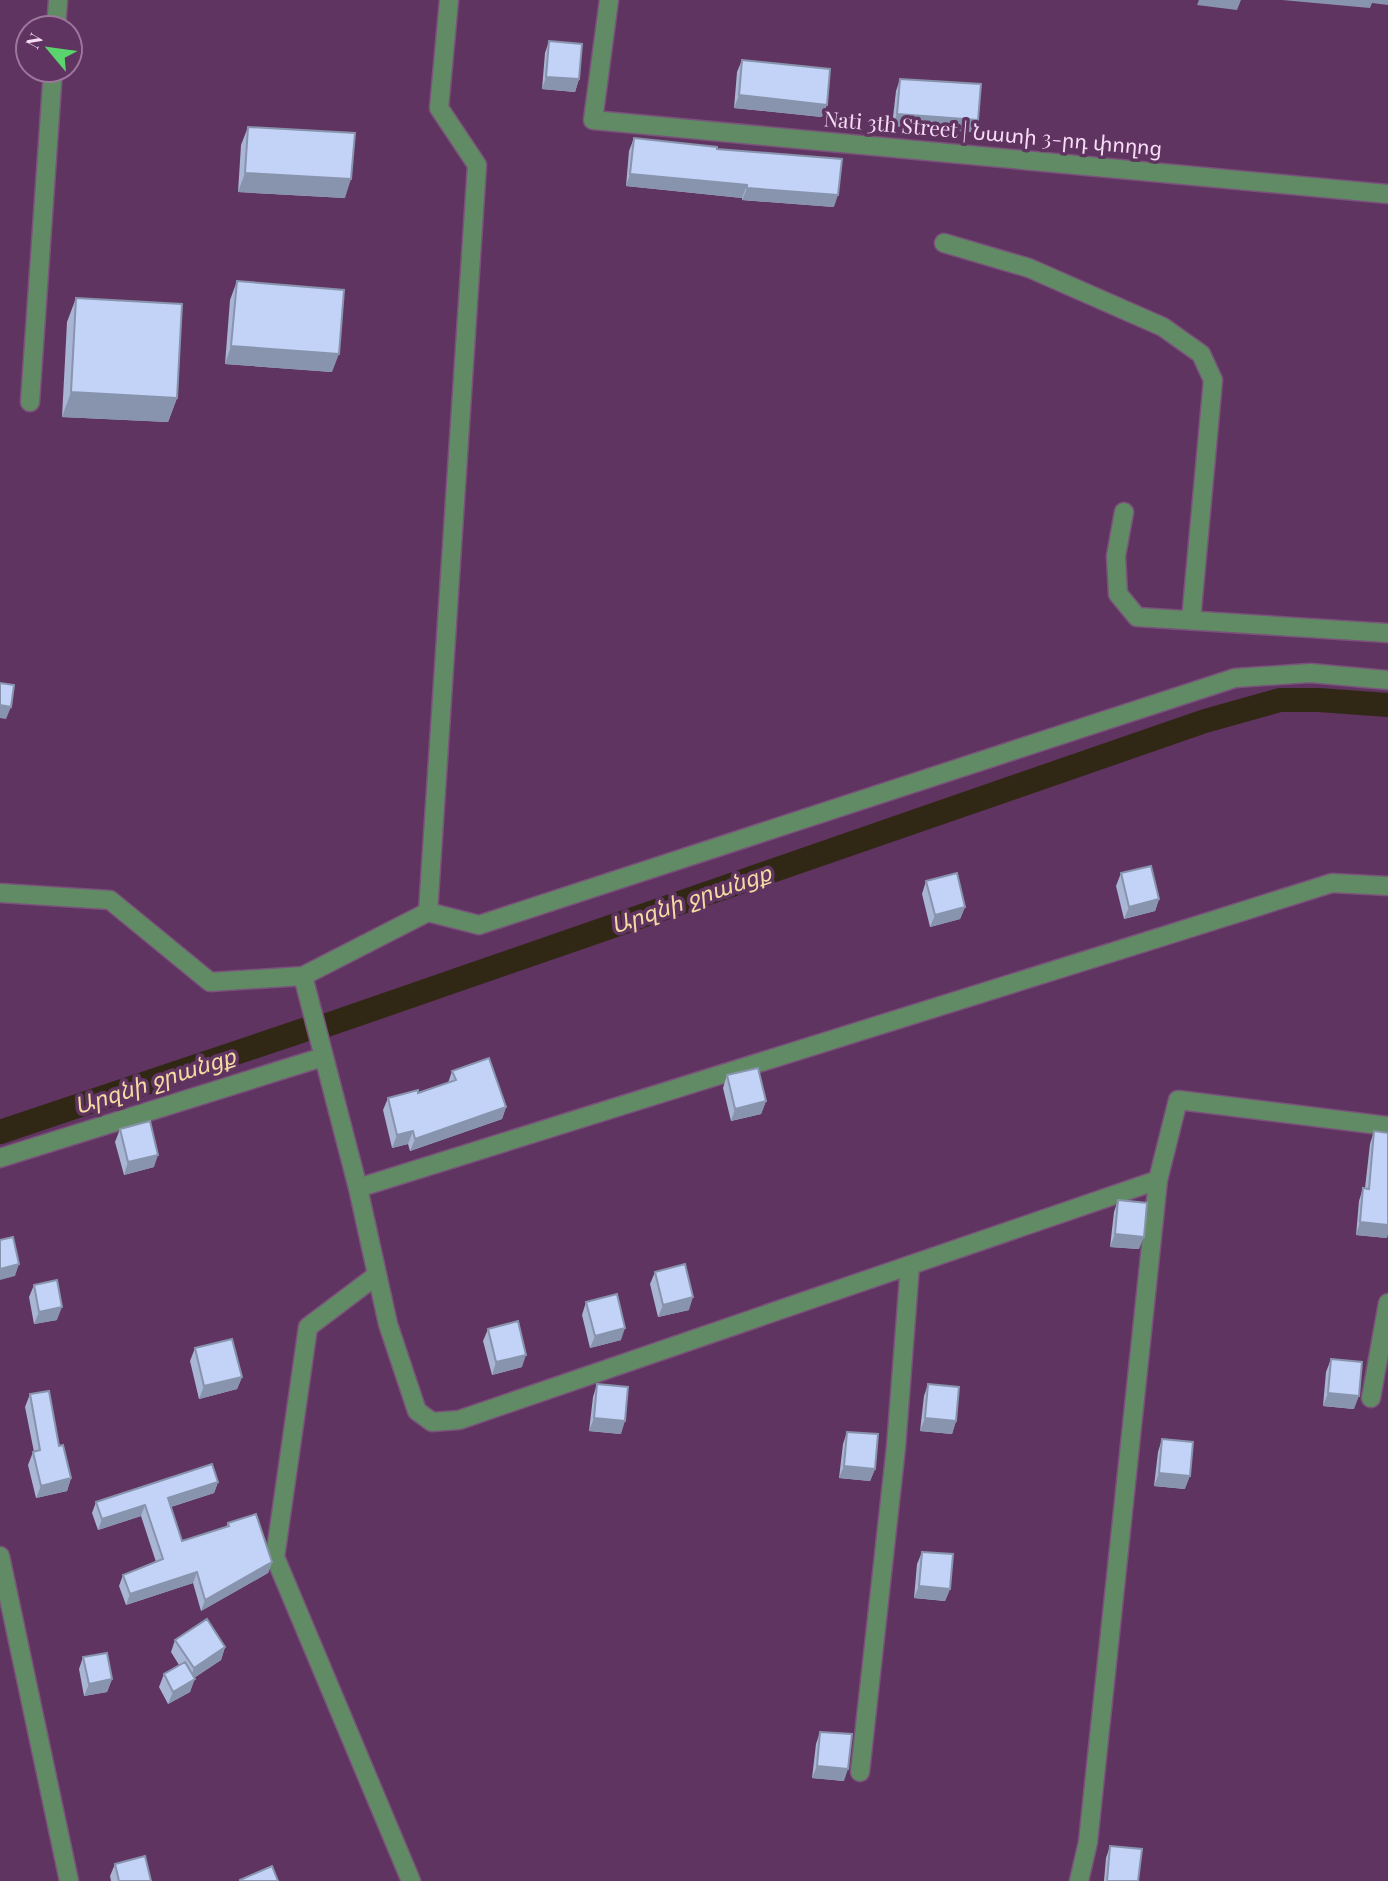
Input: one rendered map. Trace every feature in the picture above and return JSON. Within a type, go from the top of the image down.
[{"type":"street","points":[[428,912],[477,165],[439,108],[449,0]]},
{"type":"street","name":"Nati 3th Street | Նատի 3-րդ փողոց","points":[[609,0],[593,120],[1388,194]]},
{"type":"street","points":[[30,402],[52,84]]},
{"type":"street","points":[[944,243],[1029,268],[1163,327],[1201,354],[1213,380],[1191,620]]},
{"type":"street","points":[[1124,512],[1116,556],[1118,594],[1137,617],[1388,633]]},
{"type":"street","points":[[0,893],[110,900],[210,982],[303,976],[428,912],[479,925],[1235,678],[1310,673],[1388,680]]},
{"type":"street","points":[[358,1188],[1332,883],[1388,886]]},
{"type":"street","points":[[303,976],[358,1188],[388,1324],[417,1411],[432,1422],[459,1420],[1158,1180]]},
{"type":"street","points":[[0,1158],[323,1057]]},
{"type":"street","points":[[1079,1881],[1088,1842],[1158,1180],[1178,1100],[1388,1126]]},
{"type":"street","points":[[860,1772],[896,1447],[910,1265]]},
{"type":"street","points":[[377,1275],[308,1327],[275,1557],[411,1881]]},
{"type":"street","points":[[1371,1398],[1388,1303]]},
{"type":"street","points":[[0,1556],[69,1881]]},
{"type":"building","points":[[549,41],[582,44],[579,79],[546,77]]},
{"type":"building","points":[[742,60],[830,69],[827,105],[739,95]]},
{"type":"building","points":[[900,79],[981,84],[978,120],[897,114]]},
{"type":"building","points":[[248,127],[355,133],[351,179],[245,173]]},
{"type":"building","points":[[634,138],[717,149],[842,159],[838,195],[747,188],[747,185],[630,174]]},
{"type":"building","points":[[237,281],[344,290],[339,354],[231,346]]},
{"type":"building","points":[[76,298],[182,304],[177,398],[71,392]]},
{"type":"building","points":[[0,683],[14,685],[11,707],[0,705]]},
{"type":"building","points":[[1151,866],[1159,899],[1129,907],[1121,873]]},
{"type":"building","points":[[957,873],[965,907],[935,915],[926,881]]},
{"type":"building","points":[[489,1058],[506,1107],[415,1139],[413,1131],[397,1135],[388,1098],[418,1090],[418,1093],[456,1080],[452,1071]]},
{"type":"building","points":[[758,1068],[766,1101],[735,1109],[727,1075]]},
{"type":"building","points":[[150,1121],[158,1155],[128,1162],[120,1129]]},
{"type":"building","points":[[1374,1131],[1388,1133],[1388,1225],[1360,1222],[1363,1188],[1369,1189]]},
{"type":"building","points":[[1118,1200],[1147,1203],[1144,1237],[1115,1234]]},
{"type":"building","points":[[13,1237],[19,1264],[0,1269],[0,1240]]},
{"type":"building","points":[[685,1264],[693,1297],[663,1305],[655,1272]]},
{"type":"building","points":[[57,1280],[62,1307],[39,1312],[34,1285]]},
{"type":"building","points":[[617,1294],[625,1328],[595,1336],[586,1302]]},
{"type":"building","points":[[518,1321],[526,1355],[496,1362],[488,1329]]},
{"type":"building","points":[[232,1339],[242,1377],[204,1386],[195,1348]]},
{"type":"building","points":[[1331,1359],[1362,1362],[1359,1396],[1328,1393]]},
{"type":"building","points":[[597,1384],[628,1387],[625,1421],[594,1418]]},
{"type":"building","points":[[928,1384],[959,1387],[956,1421],[925,1418]]},
{"type":"building","points":[[49,1391],[59,1446],[63,1445],[71,1478],[41,1486],[33,1452],[40,1450],[30,1394]]},
{"type":"building","points":[[847,1432],[878,1434],[875,1469],[844,1466]]},
{"type":"building","points":[[1162,1439],[1193,1442],[1190,1476],[1159,1473]]},
{"type":"building","points":[[212,1464],[218,1482],[168,1498],[182,1541],[256,1514],[272,1562],[205,1600],[197,1572],[130,1594],[123,1575],[163,1559],[145,1505],[102,1519],[96,1502]]},
{"type":"building","points":[[922,1552],[953,1554],[950,1589],[919,1586]]},
{"type":"building","points":[[207,1619],[225,1647],[194,1668],[175,1640]]},
{"type":"building","points":[[107,1653],[112,1679],[89,1684],[83,1657]]},
{"type":"building","points":[[185,1662],[195,1679],[173,1692],[164,1674]]},
{"type":"building","points":[[820,1732],[852,1734],[848,1769],[817,1766]]},
{"type":"building","points":[[1110,1846],[1142,1849],[1138,1881],[1107,1881]]},
{"type":"building","points":[[145,1856],[151,1881],[119,1881],[115,1864]]},
{"type":"building","points":[[272,1866],[278,1881],[240,1881],[240,1880]]},
{"type":"waterway","name":"Արզնի ջրանցք","points":[[0,1132],[304,1030],[327,1025],[1205,721],[1280,700],[1388,705]]}]
